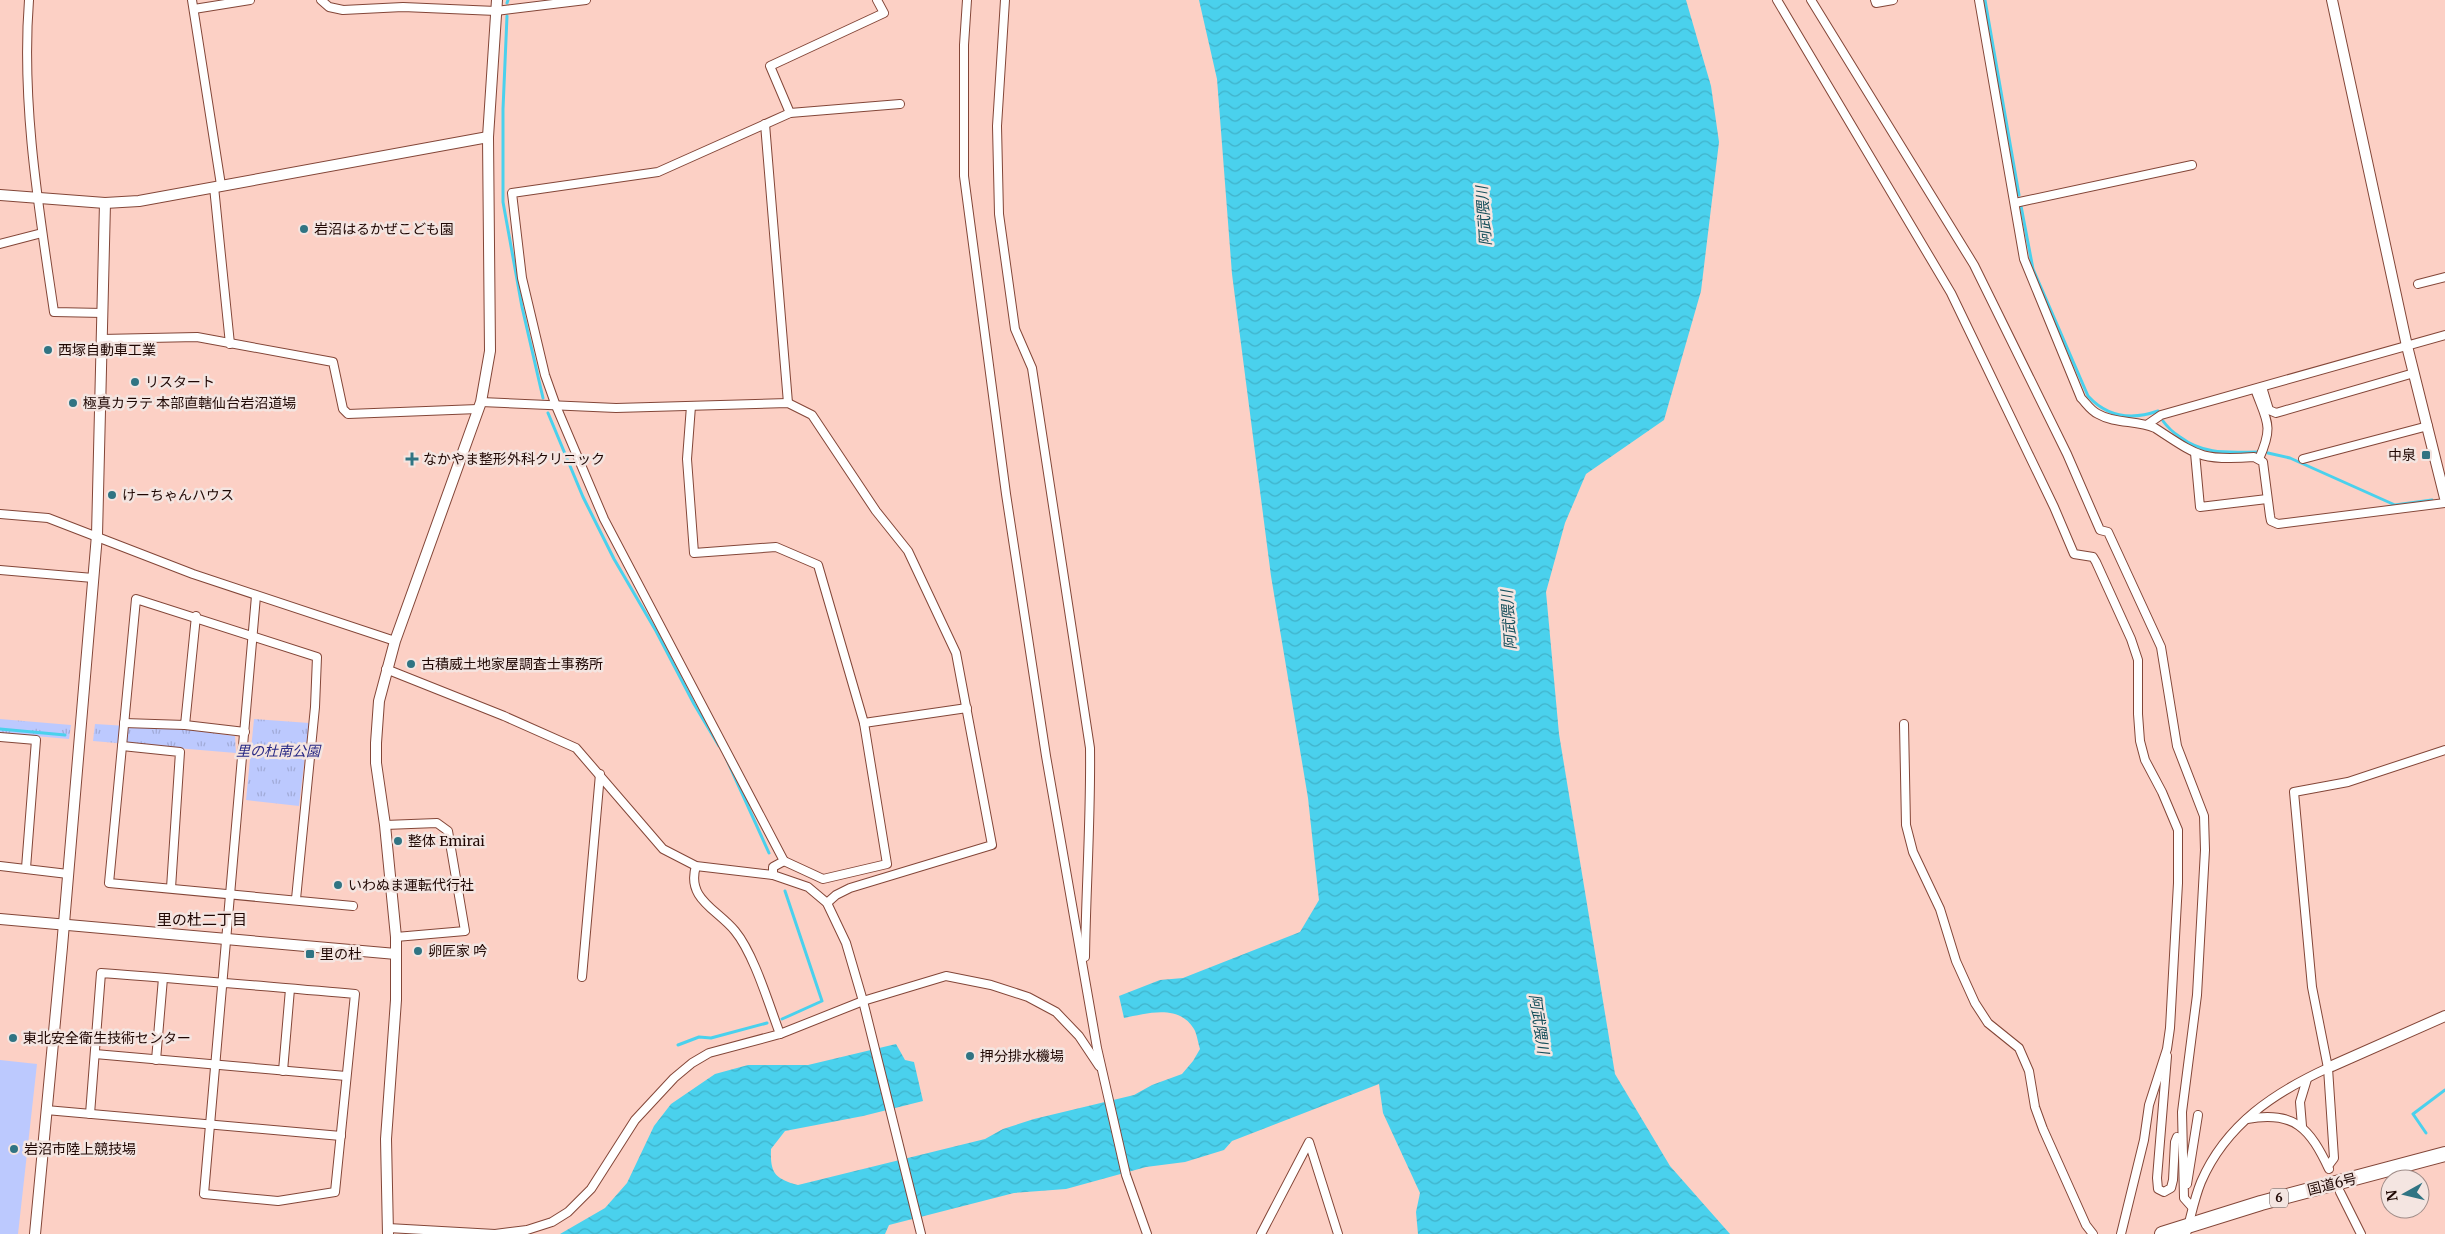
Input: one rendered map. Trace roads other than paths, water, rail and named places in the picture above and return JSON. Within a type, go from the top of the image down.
[{"type":"highway","name":"国道6号","points":[[2162,1234],[2187,1230],[2261,1203],[2445,1154]]},
{"type":"street","points":[[29,0],[26,36],[38,198],[54,312],[103,313]]},
{"type":"street","points":[[192,0],[217,186],[230,344]]},
{"type":"street","points":[[194,9],[250,0]]},
{"type":"street","points":[[321,0],[329,7],[342,10],[403,7],[496,11],[586,0]]},
{"type":"street","points":[[496,0],[488,136],[490,351],[479,405],[395,641],[379,701],[376,763],[386,825],[396,937],[396,1000],[386,1139],[388,1231],[495,1234],[527,1230],[552,1222],[568,1212],[591,1189],[635,1120],[674,1078],[692,1063],[709,1053],[780,1034],[946,976],[991,985],[1028,997],[1056,1012],[1079,1036],[1102,1070]]},
{"type":"street","points":[[790,113],[770,66],[884,13],[877,0]]},
{"type":"street","points":[[966,0],[964,176],[1006,494],[1046,756],[1084,979],[1107,1097],[1126,1175],[1147,1234]]},
{"type":"street","points":[[1005,0],[997,135],[999,214],[1015,329],[1032,368],[1090,748],[1091,802],[1086,879],[1084,979]]},
{"type":"street","points":[[1777,0],[1951,293],[2054,507],[2074,554],[2093,557],[2131,639],[2138,660],[2140,741],[2145,760],[2177,822],[2178,830],[2178,883],[2170,1028],[2157,1178],[2158,1189],[2164,1192],[2171,1188],[2174,1180],[2175,1142],[2177,1137],[2182,1139]]},
{"type":"street","points":[[1811,0],[1974,265],[2067,454],[2100,530],[2108,532],[2161,647],[2177,746],[2204,816],[2205,860],[2197,995],[2185,1087],[2182,1139],[2184,1198],[2192,1207]]},
{"type":"street","points":[[1875,0],[1876,3],[1893,0]]},
{"type":"street","points":[[1979,0],[2024,259],[2081,398],[2097,414],[2108,418],[2148,424],[2195,453],[2212,459],[2254,457],[2259,459],[2263,462],[2271,521],[2278,524],[2445,502]]},
{"type":"street","points":[[2332,0],[2407,346],[2445,498]]},
{"type":"street","points":[[691,406],[687,459],[694,553],[776,547],[818,565],[864,723],[887,864],[823,879],[784,861],[604,519],[556,406],[545,376],[522,278],[512,193],[658,172],[790,113],[900,104]]},
{"type":"street","points":[[765,124],[788,403]]},
{"type":"street","points":[[0,195],[104,203],[139,201],[488,136]]},
{"type":"street","points":[[2015,203],[2192,164]]},
{"type":"street","points":[[35,1234],[97,535],[104,203]]},
{"type":"street","points":[[0,244],[42,233]]},
{"type":"street","points":[[2418,284],[2445,277]]},
{"type":"street","points":[[2429,282],[2431,291]]},
{"type":"street","points":[[2148,424],[2161,415],[2445,335]]},
{"type":"street","points":[[101,339],[197,338],[333,362],[343,409],[348,414],[479,405],[616,408],[788,403],[812,415],[876,511],[908,551],[956,653],[992,845],[850,888],[836,895],[827,903]]},
{"type":"street","points":[[2259,388],[2269,410],[2276,413],[2414,374]]},
{"type":"street","points":[[2259,388],[2269,430],[2268,438],[2259,459]]},
{"type":"street","points":[[2303,458],[2428,426]]},
{"type":"street","points":[[2195,453],[2200,507],[2268,499]]},
{"type":"street","points":[[0,514],[48,518],[97,535],[193,574],[395,641]]},
{"type":"street","points":[[0,570],[92,578]]},
{"type":"street","points":[[90,1114],[101,973],[223,983],[290,989],[354,994],[335,1192],[278,1201],[204,1194],[215,1065],[223,983],[228,939],[256,596]]},
{"type":"street","points":[[296,899],[315,707],[317,657],[253,637],[196,616],[136,599],[109,883],[296,899],[353,906]]},
{"type":"street","points":[[185,725],[196,616]]},
{"type":"street","points":[[386,669],[504,716],[576,748],[600,774],[638,822],[663,849],[678,859],[696,866],[773,874],[808,887],[827,903],[846,943],[864,1005],[920,1231]]},
{"type":"street","points":[[864,723],[967,708]]},
{"type":"street","points":[[124,723],[185,725],[245,732]]},
{"type":"street","points":[[1904,724],[1906,825],[1913,852],[1940,909],[1956,961],[1975,1003],[1988,1023],[2019,1048],[2029,1071],[2042,1129],[2086,1225],[2092,1234]]},
{"type":"street","points":[[0,737],[36,740],[26,868]]},
{"type":"street","points":[[122,746],[180,752],[171,888]]},
{"type":"street","points":[[2245,1120],[2268,1116],[2293,1121],[2302,1126],[2312,1136],[2329,1168],[2334,1158],[2330,1067],[2312,987],[2294,792],[2348,782],[2445,750]]},
{"type":"street","points":[[582,977],[600,774]]},
{"type":"street","points":[[386,825],[437,823],[448,831],[465,931],[396,937]]},
{"type":"street","points":[[773,874],[773,867],[784,861]]},
{"type":"street","points":[[0,866],[68,874]]},
{"type":"street","points":[[696,866],[692,878],[697,894],[736,931],[755,968],[780,1034]]},
{"type":"street","points":[[0,919],[396,954]]},
{"type":"street","points":[[156,1060],[163,978]]},
{"type":"street","points":[[283,1071],[290,989]]},
{"type":"street","points":[[2187,1230],[2192,1207],[2210,1166],[2245,1120],[2264,1102],[2330,1067],[2445,1016]]},
{"type":"street","points":[[2119,1233],[2142,1149],[2156,1079],[2167,1049]]},
{"type":"street","points":[[95,1054],[346,1076]]},
{"type":"street","points":[[2302,1126],[2300,1102],[2307,1078]]},
{"type":"street","points":[[46,1110],[341,1136]]},
{"type":"street","points":[[2184,1192],[2188,1183],[2198,1115]]},
{"type":"street","points":[[1261,1234],[1309,1142],[1338,1234]]},
{"type":"street","points":[[2340,1192],[2361,1234]]},
{"type":"water","name":"阿武隈川","points":[[1199,0],[1686,0],[1711,86],[1719,142],[1701,291],[1664,420],[1586,474],[1565,523],[1546,592],[1559,734],[1615,1074],[1670,1166],[1730,1234],[1418,1234],[1416,1212],[1420,1193],[1383,1113],[1379,1084],[1232,1141],[1224,1150],[1185,1162],[1146,1167],[1066,1189],[1014,1193],[889,1225],[885,1234],[560,1234],[605,1208],[627,1183],[654,1126],[671,1104],[715,1074],[748,1065],[808,1065],[896,1044],[905,1060],[914,1062],[923,1101],[863,1116],[785,1131],[771,1149],[773,1169],[779,1177],[798,1185],[985,1139],[1003,1129],[1034,1119],[1134,1095],[1152,1085],[1182,1074],[1200,1049],[1195,1031],[1188,1021],[1172,1013],[1162,1012],[1124,1018],[1119,996],[1160,980],[1183,978],[1300,932],[1319,900],[1308,798],[1271,576],[1232,274],[1217,79]]},
{"type":"waterway","points":[[1985,0],[2019,195]]},
{"type":"waterway","points":[[507,16],[503,109],[503,202],[522,307],[543,398]]},
{"type":"waterway","points":[[2021,206],[2033,269],[2088,396],[2103,408],[2120,415],[2139,415],[2158,411]]},
{"type":"waterway","points":[[548,413],[583,497],[614,559],[719,746]]},
{"type":"waterway","points":[[2163,421],[2189,443],[2199,447],[2218,452],[2260,452]]},
{"type":"waterway","points":[[2268,453],[2290,458],[2395,505],[2432,500]]},
{"type":"waterway","points":[[0,729],[65,735]]},
{"type":"waterway","points":[[726,758],[769,853]]},
{"type":"waterway","points":[[782,1019],[822,1001],[785,891]]},
{"type":"waterway","points":[[678,1045],[699,1037],[711,1038],[767,1023]]},
{"type":"waterway","points":[[2426,1133],[2413,1114],[2445,1090]]},
{"type":"place","name":"岩沼はるかぜこども園","points":[[304,229]]},
{"type":"place","name":"西塚自動車工業","points":[[48,350]]},
{"type":"place","name":"リスタート","points":[[135,382]]},
{"type":"place","name":"極真カラテ 本部直轄仙台岩沼道場","points":[[73,403]]},
{"type":"place","name":"中泉","points":[[2426,455]]},
{"type":"place","name":"なかやま整形外科クリニック","points":[[412,459]]},
{"type":"place","name":"けーちゃんハウス","points":[[112,495]]},
{"type":"place","name":"古積威土地家屋調査士事務所","points":[[411,664]]},
{"type":"place","name":"整体 Emirai","points":[[398,841]]},
{"type":"place","name":"いわぬま運転代行社","points":[[338,885]]},
{"type":"place","name":"卵匠家 吟","points":[[418,951]]},
{"type":"place","name":"里の杜","points":[[310,954]]},
{"type":"place","name":"東北安全衛生技術センター","points":[[13,1038]]},
{"type":"place","name":"押分排水機場","points":[[970,1056]]},
{"type":"place","name":"岩沼市陸上競技場","points":[[14,1149]]},
{"type":"district","name":"里の杜二丁目","points":[[202,920]]},
{"type":"park label","name":"里の杜南公園","points":[[278,751]]}]
